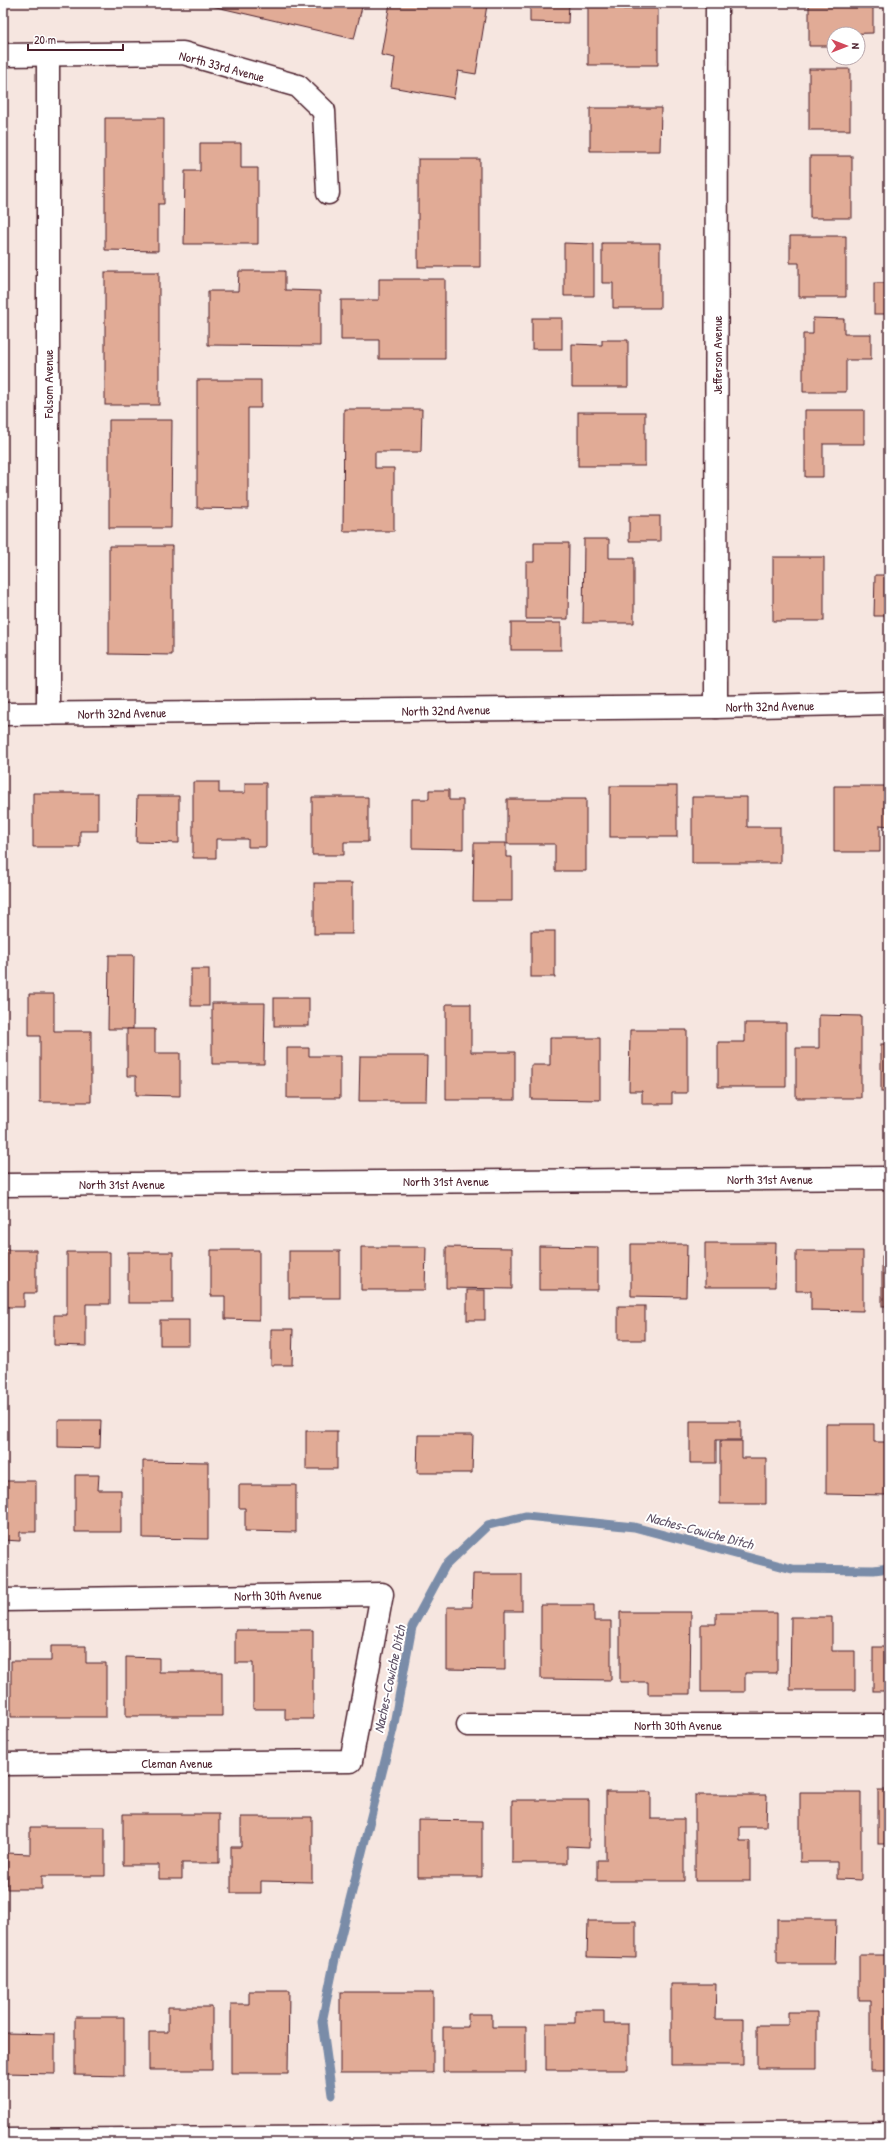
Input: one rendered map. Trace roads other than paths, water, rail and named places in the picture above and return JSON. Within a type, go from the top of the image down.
[{"type":"street","name":"Jefferson Avenue","points":[[716,707],[717,3]]},
{"type":"street","name":"North 33rd Avenue","points":[[3,55],[183,53],[298,86],[324,111],[328,193]]},
{"type":"street","name":"Folsom Avenue","points":[[48,54],[48,714]]},
{"type":"street","name":"North 32nd Avenue","points":[[3,714],[716,707],[889,703]]},
{"type":"street","name":"North 31st Avenue","points":[[3,1185],[889,1178]]},
{"type":"street","name":"North 30th Avenue","points":[[3,1600],[382,1594],[351,1761]]},
{"type":"street","name":"North 30th Avenue","points":[[468,1725],[889,1725]]},
{"type":"street","name":"Cleman Avenue","points":[[3,1764],[351,1761]]},
{"type":"street","points":[[3,2140],[889,2133]]},
{"type":"waterway","name":"Naches-Cowiche Ditch","points":[[332,2095],[322,2022],[335,1959],[393,1729],[412,1627],[445,1566],[488,1525],[526,1516],[634,1527],[792,1569],[874,1570],[889,1568]]}]
